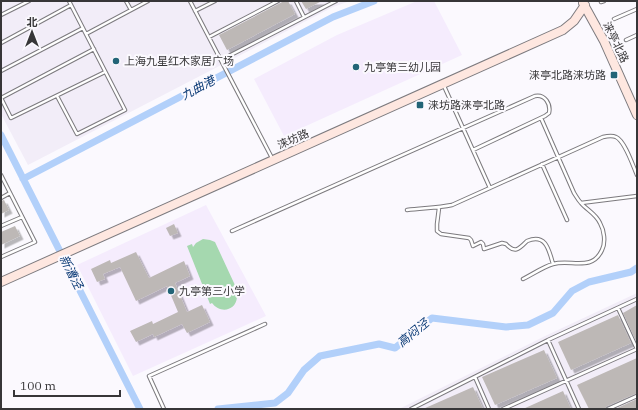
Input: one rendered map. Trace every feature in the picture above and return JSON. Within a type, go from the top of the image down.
[{"type":"street","name":"涞坊路","points":[[1,282],[563,30],[574,21],[583,3]]},
{"type":"street","name":"涞亭北路","points":[[583,3],[604,41],[637,115]]},
{"type":"lane","points":[[1,16],[28,1]]},
{"type":"lane","points":[[57,96],[77,134],[125,110],[69,1]]},
{"type":"lane","points":[[126,1],[131,10]]},
{"type":"lane","points":[[86,34],[148,1]]},
{"type":"lane","points":[[190,1],[273,160]]},
{"type":"lane","points":[[195,11],[215,1]]},
{"type":"lane","points":[[209,37],[278,1]]},
{"type":"lane","points":[[296,1],[304,17]]},
{"type":"lane","points":[[221,61],[336,1]]},
{"type":"lane","points":[[1,43],[71,5]]},
{"type":"lane","points":[[614,19],[637,9]]},
{"type":"lane","points":[[1,71],[83,28]]},
{"type":"lane","points":[[626,40],[637,35]]},
{"type":"lane","points":[[94,49],[1,98],[11,118],[105,72]]},
{"type":"lane","points":[[443,84],[490,188]]},
{"type":"lane","points":[[232,231],[535,96],[540,95],[545,98],[550,109],[549,113],[473,150]]},
{"type":"lane","points":[[523,279],[553,264],[580,264],[590,262],[599,257],[604,247],[604,237],[601,223],[597,216],[581,203],[574,193],[541,118]]},
{"type":"lane","points":[[407,210],[439,208],[452,205],[603,137],[617,137],[622,141],[637,175]]},
{"type":"lane","points":[[542,164],[567,220]]},
{"type":"lane","points":[[1,175],[35,242],[1,257]]},
{"type":"lane","points":[[1,198],[10,193]]},
{"type":"lane","points":[[581,203],[637,196]]},
{"type":"lane","points":[[439,208],[436,224],[437,231],[441,234],[469,238],[473,246],[481,242],[484,249],[502,243],[506,244],[510,248],[517,249],[521,248],[527,241],[537,239],[543,241],[548,247],[553,264]]},
{"type":"lane","points":[[1,226],[22,217]]},
{"type":"lane","points":[[411,409],[548,340],[637,299]]},
{"type":"lane","points":[[503,409],[637,349],[618,308]]},
{"type":"lane","points":[[164,409],[149,376],[265,324]]},
{"type":"lane","points":[[548,340],[579,409]]},
{"type":"lane","points":[[475,377],[489,409]]},
{"type":"lane","points":[[608,409],[637,396]]},
{"type":"shaded area","name":"上海九星红木家居广场","points":[[1,1],[350,1],[333,7],[28,165],[1,114]]},
{"type":"shaded area","name":"九亭第三幼儿园","points":[[417,1],[434,1],[462,55],[284,136],[254,79],[337,35]]},
{"type":"shaded area","name":"九亭第三小学","points":[[206,205],[266,316],[133,376],[77,265]]},
{"type":"shaded area","points":[[637,293],[637,409],[399,409],[545,336]]},
{"type":"green space","points":[[203,239],[215,242],[240,296],[237,297],[236,302],[231,308],[223,310],[219,309],[212,303],[210,304],[187,246],[192,244],[193,247],[196,243]]},
{"type":"building","points":[[284,1],[288,1],[295,14],[227,50],[219,35]]},
{"type":"building","points":[[301,1],[322,1],[306,9]]},
{"type":"building","points":[[4,200],[9,210],[1,214],[1,201]]},
{"type":"building","points":[[174,224],[178,233],[170,236],[166,228]]},
{"type":"building","points":[[15,226],[20,236],[1,245],[1,232]]},
{"type":"building","points":[[136,252],[149,278],[184,261],[190,276],[175,283],[187,312],[202,305],[210,322],[187,333],[182,324],[154,337],[153,334],[136,342],[130,331],[152,321],[153,324],[178,312],[167,286],[136,301],[120,267],[103,274],[105,279],[97,282],[91,269],[110,260],[111,263]]},
{"type":"building","points":[[637,305],[637,341],[636,341],[623,313]]},
{"type":"building","points":[[618,315],[631,343],[571,370],[558,342]]},
{"type":"building","points":[[544,350],[557,378],[495,405],[482,377]]},
{"type":"building","points":[[637,358],[637,393],[607,406],[605,409],[589,409],[577,385]]},
{"type":"building","points":[[473,387],[483,409],[423,409]]},
{"type":"building","points":[[563,391],[571,409],[523,409]]},
{"type":"building","points":[[637,399],[637,409],[615,409]]},
{"type":"waterway","name":"九曲港","points":[[23,179],[333,17],[374,1]]},
{"type":"waterway","name":"新漕泾","points":[[1,135],[140,409]]},
{"type":"waterway","name":"高闷泾","points":[[218,409],[275,403],[288,393],[304,370],[320,356],[379,344],[395,348],[432,318],[506,327],[528,325],[553,313],[572,291],[589,282],[631,272],[637,268]]},
{"type":"place","name":"上海九星红木家居广场","points":[[116,61]]},
{"type":"place","name":"九亭第三幼儿园","points":[[356,67]]},
{"type":"place","name":"涞亭北路涞坊路","points":[[614,75]]},
{"type":"place","name":"涞坊路涞亭北路","points":[[420,105]]},
{"type":"place","name":"九亭第三小学","points":[[171,291]]}]
